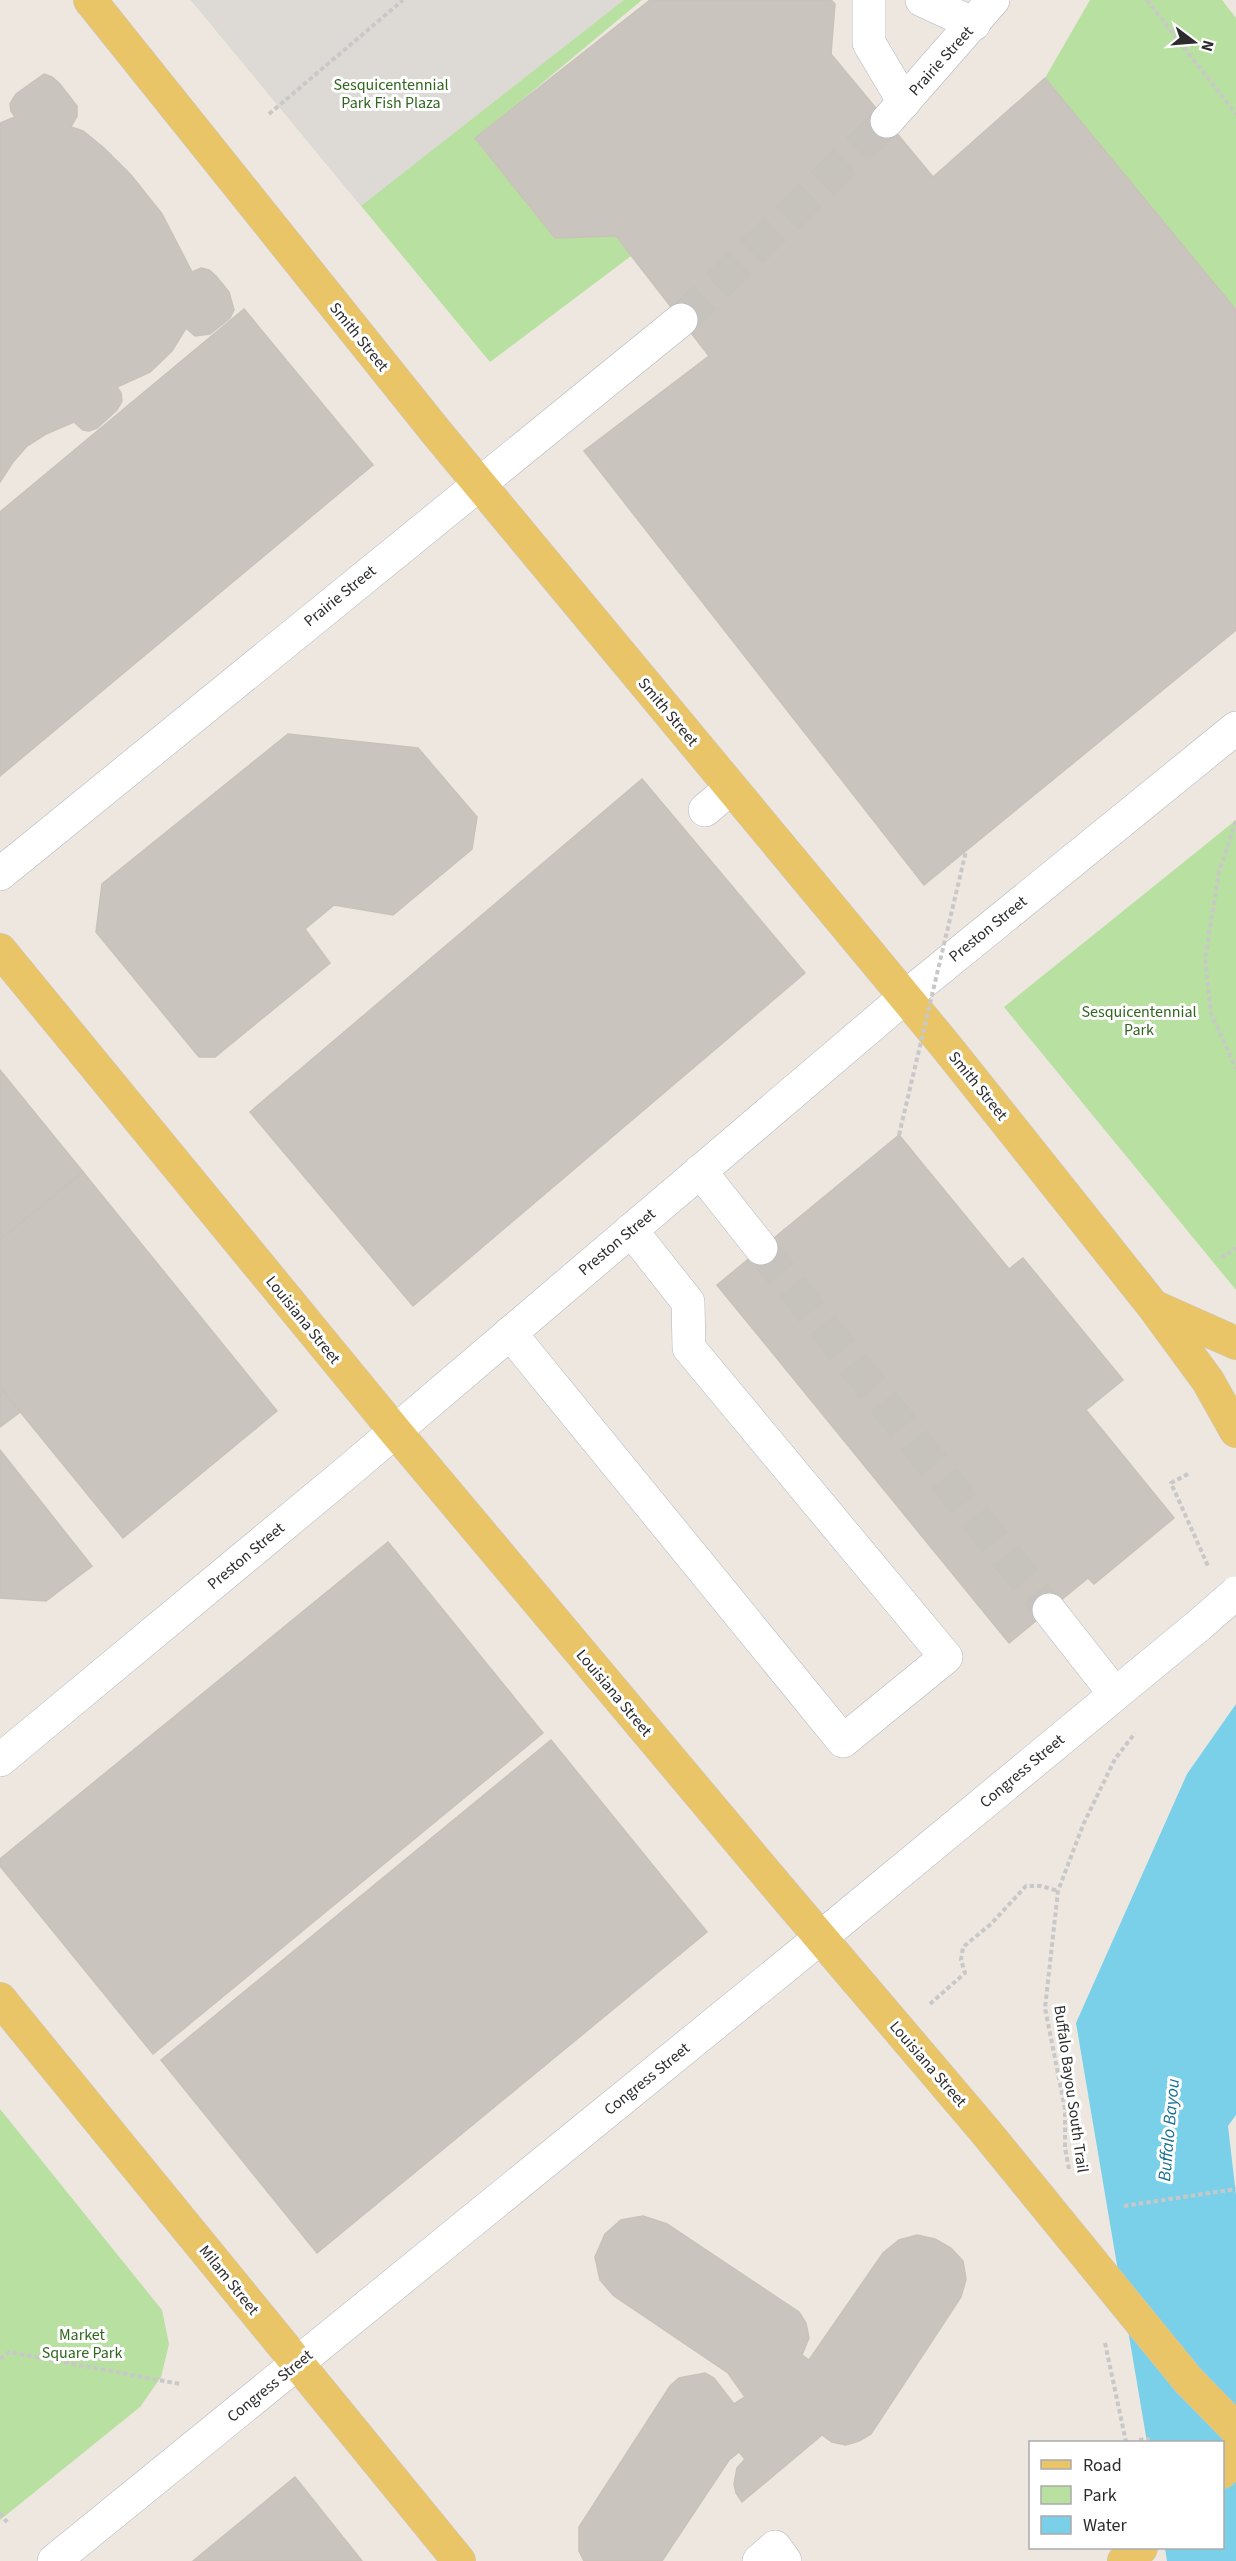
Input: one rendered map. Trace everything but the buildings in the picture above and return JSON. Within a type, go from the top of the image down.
[{"type":"main road","name":"Smith Street","points":[[90,0],[407,396],[905,998],[1153,1306],[1208,1381],[1236,1431]]},
{"type":"main road","name":"Louisiana Street","points":[[0,950],[395,1431],[985,2131],[1188,2380],[1236,2430]]},
{"type":"main road","points":[[1153,1306],[1236,1343]]},
{"type":"main road","name":"Milam Street","points":[[0,1999],[459,2561]]},
{"type":"main road","points":[[1224,2469],[1236,2454]]},
{"type":"main road","points":[[1124,2561],[1139,2549]]},
{"type":"street","name":"Prairie Street","points":[[869,0],[869,43],[895,112],[984,12]]},
{"type":"street","points":[[922,0],[984,12]]},
{"type":"street","name":"Prairie Street","points":[[0,874],[479,482],[681,320]]},
{"type":"street","name":"Preston Street","points":[[0,1760],[395,1431],[905,998],[1236,728]]},
{"type":"street","points":[[705,810],[731,788]]},
{"type":"street","points":[[700,1171],[761,1248]]},
{"type":"street","points":[[510,1333],[843,1741],[946,1657],[689,1348],[688,1302],[631,1230]]},
{"type":"street","name":"Congress Street","points":[[54,2561],[820,1938],[1236,1593]]},
{"type":"street","points":[[1048,1611],[1115,1694]]},
{"type":"street","points":[[759,2561],[775,2547],[785,2561]]},
{"type":"path","points":[[270,114],[403,0]]},
{"type":"path","points":[[1147,0],[1236,114]]},
{"type":"path","points":[[1236,820],[1234,835],[1219,872],[1205,959],[1211,1012],[1236,1069]]},
{"type":"path","points":[[899,1135],[966,851]]},
{"type":"path","points":[[1221,1258],[1236,1248]]},
{"type":"path","points":[[1188,1474],[1171,1483],[1209,1568]]},
{"type":"path","name":"Buffalo Bayou South Trail","points":[[1070,2171],[1065,2148],[1065,2109],[1045,2008],[1058,1891],[1083,1825],[1115,1759],[1142,1724]]},
{"type":"path","points":[[900,2031],[965,1973],[960,1960],[963,1947],[991,1923],[1026,1886],[1041,1886],[1058,1891]]},
{"type":"path","points":[[1124,2206],[1236,2189]]},
{"type":"path","points":[[1105,2341],[1126,2441]]},
{"type":"path","points":[[0,2359],[9,2352],[180,2384]]},
{"type":"path","points":[[1139,2440],[1150,2439]]},
{"type":"path","points":[[0,2513],[7,2522]]},
{"type":"green space","name":"Sesquicentennial Park Fish Plaza","points":[[191,0],[642,0],[475,139],[555,237],[616,236],[631,256],[490,362]]},
{"type":"green space","points":[[1090,0],[1222,0],[1236,18],[1236,310],[1045,78]]},
{"type":"green space","name":"Sesquicentennial Park","points":[[1236,820],[1236,1290],[1004,1007]]},
{"type":"green space","name":"Market Square Park","points":[[0,2109],[162,2310],[169,2344],[161,2377],[140,2407],[0,2520]]},
{"type":"shaded area","points":[[191,0],[624,0],[361,206]]},
{"type":"water","name":"Buffalo Bayou","points":[[1236,1704],[1236,2115],[1228,2126],[1236,2195],[1236,2561],[1167,2561],[1165,2549],[1224,2549],[1224,2441],[1147,2441],[1076,2023],[1187,1774]]},
{"type":"tunnel","points":[[681,320],[887,121]]},
{"type":"tunnel","points":[[761,1248],[1049,1610]]}]
